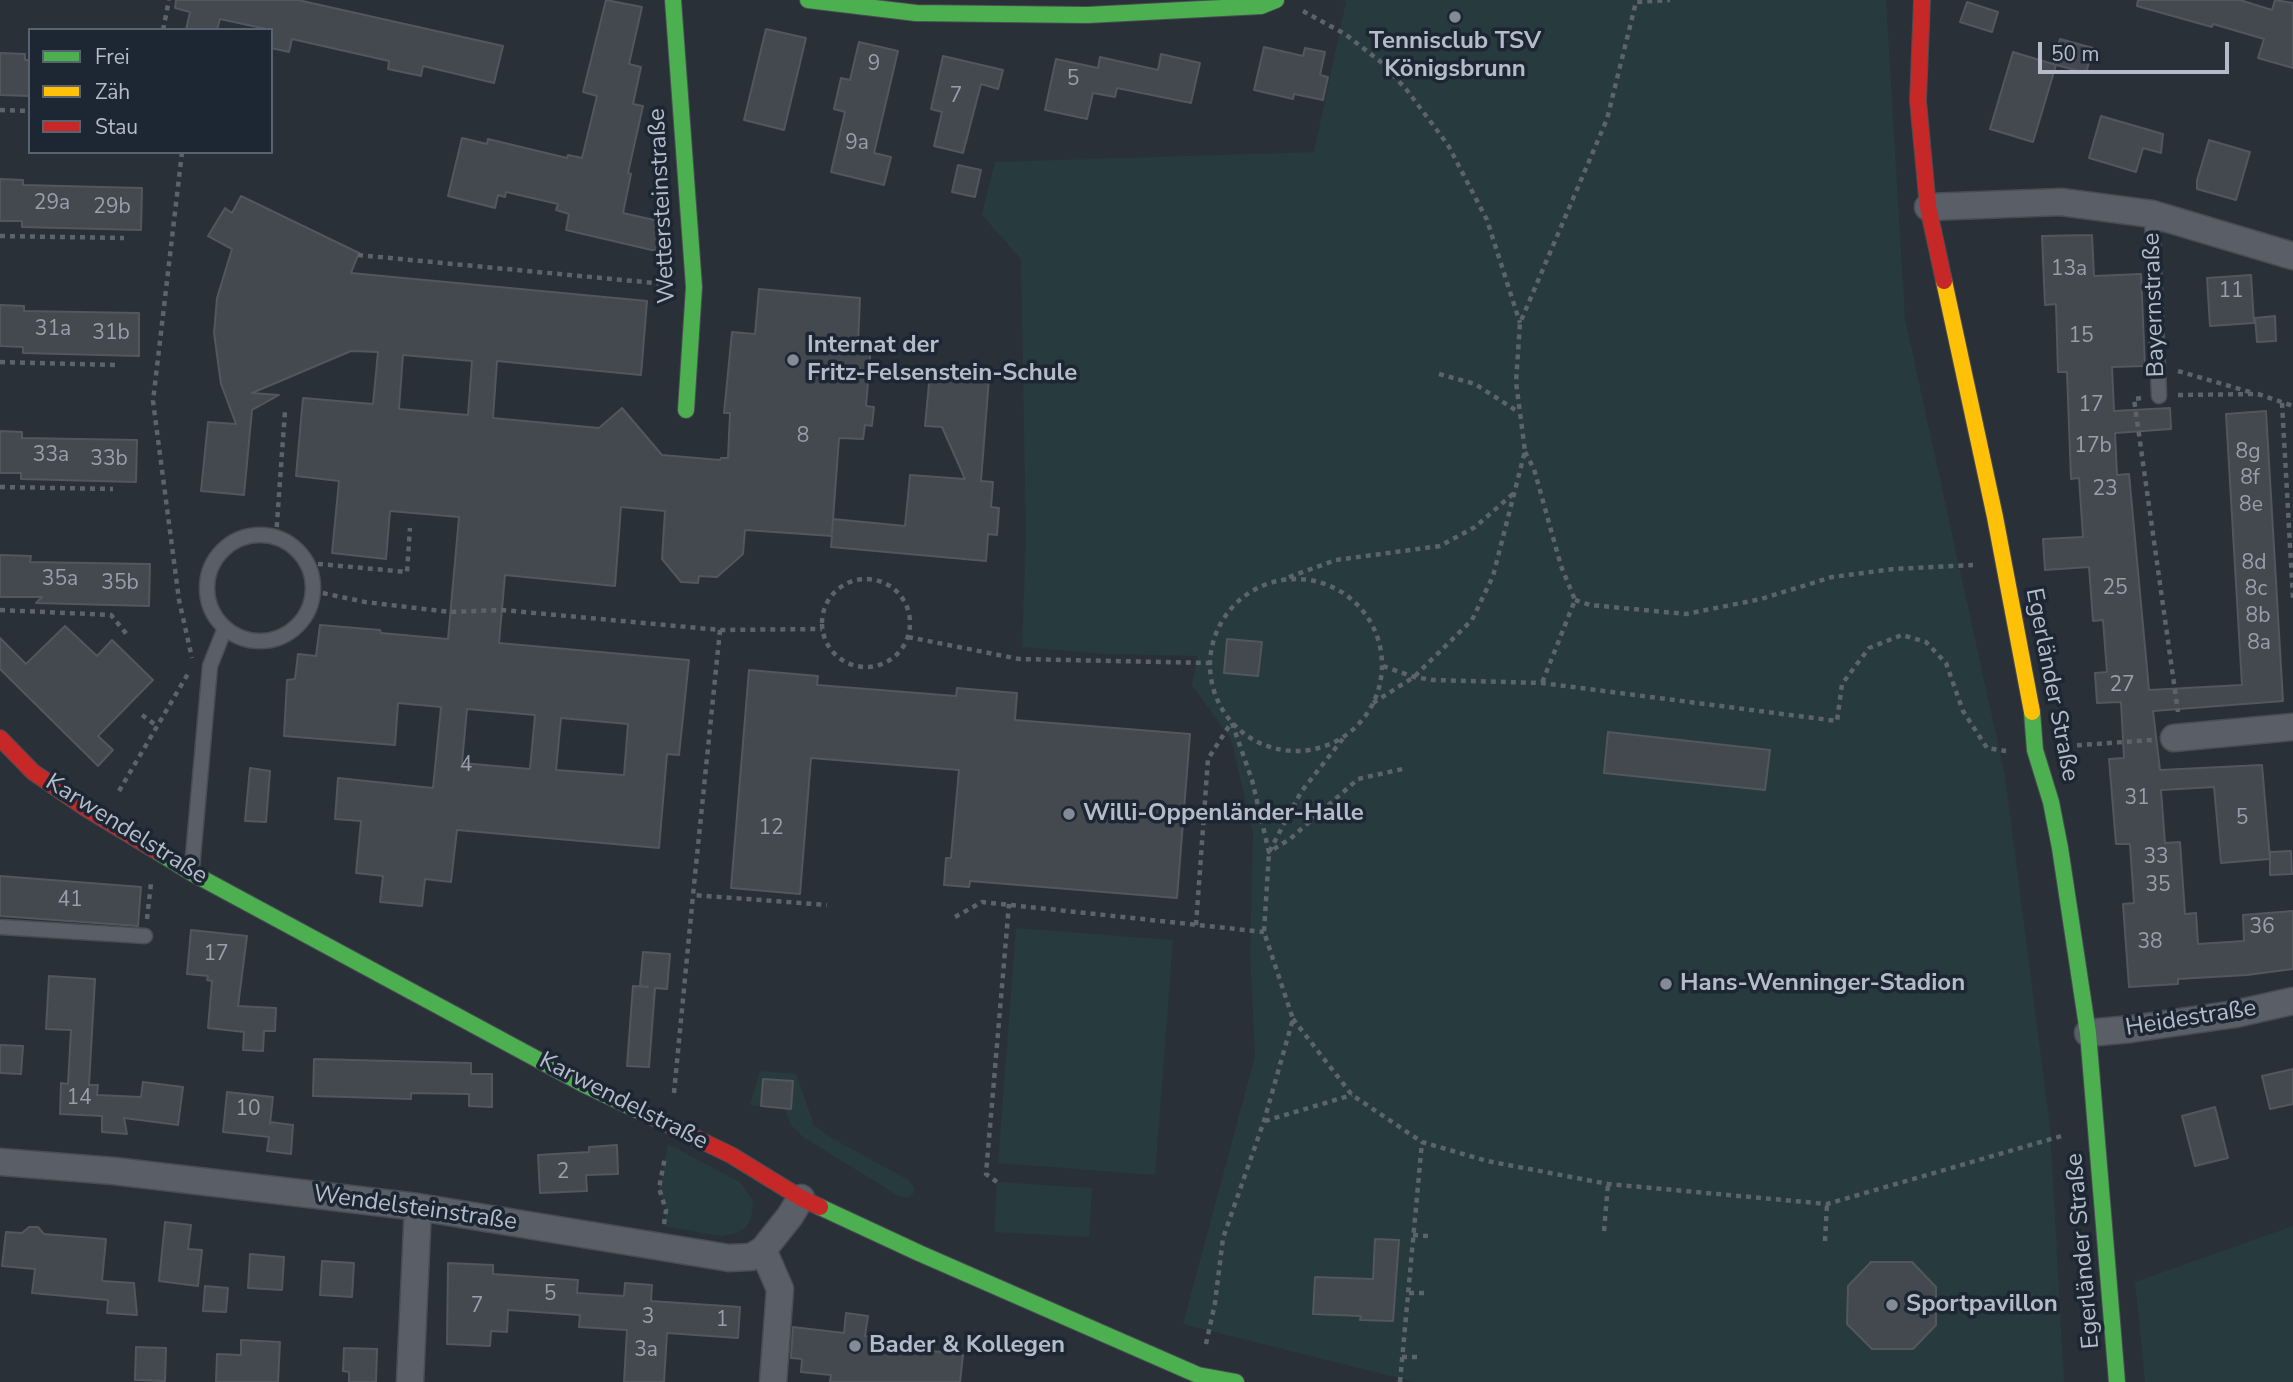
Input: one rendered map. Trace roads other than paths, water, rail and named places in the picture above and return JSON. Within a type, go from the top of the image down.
[{"type":"street","name":"Wettersteinstraße","points":[[673,0],[694,287],[686,410]]},
{"type":"street","points":[[808,0],[916,13],[1087,15],[1261,6],[1276,0]]},
{"type":"street","name":"Egerländer Straße","points":[[1922,0],[1918,101],[1928,207],[1995,516],[2032,706],[2035,750],[2051,802],[2060,848],[2088,1033],[2118,1382]]},
{"type":"street","name":"Bayernstraße","points":[[1928,207],[2061,202],[2152,214],[2293,256]]},
{"type":"street","points":[[2178,738],[2293,727]]},
{"type":"street","name":"Karwendelstraße","points":[[0,738],[33,772],[192,873],[585,1085],[731,1155],[801,1198],[919,1253],[1198,1375],[1236,1382]]},
{"type":"street","name":"Karwendelstraße","points":[[0,761],[33,772]]},
{"type":"street","name":"Heidestraße","points":[[2088,1033],[2235,1014],[2293,1001]]},
{"type":"street","name":"Wendelsteinstraße","points":[[0,1163],[114,1171],[418,1207],[729,1258],[751,1257],[763,1250]]},
{"type":"street","points":[[773,1382],[780,1289],[763,1250],[801,1198]]},
{"type":"street","points":[[410,1382],[418,1207]]},
{"type":"lane","name":"Bayernstraße","points":[[2152,214],[2159,396]]},
{"type":"lane","points":[[258,534],[276,537],[300,552],[312,577],[313,590],[310,607],[301,622],[288,633],[273,640],[256,641],[239,637],[225,628],[214,614],[208,597],[208,579],[214,561],[225,547],[240,538],[258,534]]},
{"type":"lane","points":[[192,873],[209,666],[225,628]]},
{"type":"lane","points":[[0,927],[145,936]]},
{"type":"place","name":"Tennisclub TSV Königsbrunn","points":[[1455,17]]},
{"type":"place","name":"Internat der Fritz-Felsenstein-Schule","points":[[793,360]]},
{"type":"place","name":"Willi-Oppenländer-Halle","points":[[1069,814]]},
{"type":"place","name":"Hans-Wenninger-Stadion","points":[[1666,984]]},
{"type":"place","name":"Sportpavillon","points":[[1892,1305]]},
{"type":"place","name":"Bader & Kollegen","points":[[855,1346]]}]
